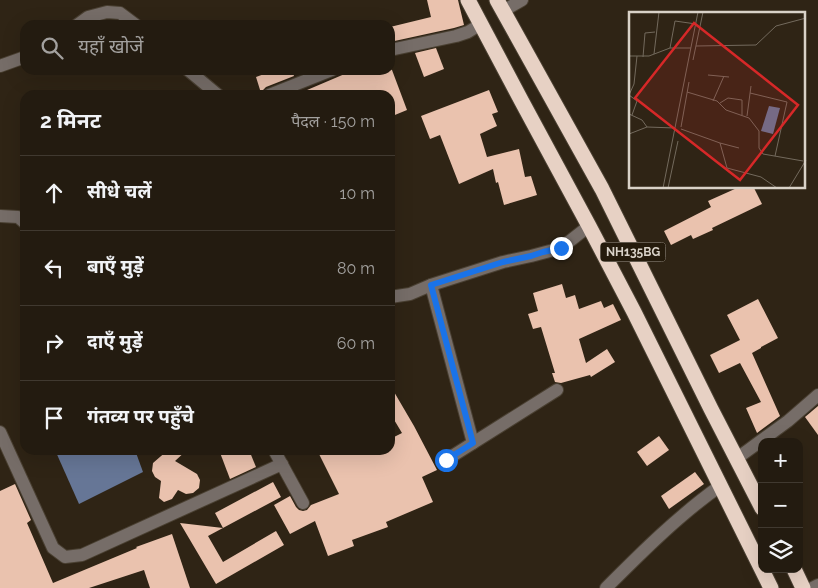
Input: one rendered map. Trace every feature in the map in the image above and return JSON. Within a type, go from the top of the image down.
[{"type":"highway","name":"NH135BG","points":[[468,0],[634,312],[771,588]]},
{"type":"highway","name":"NH135BG","points":[[500,6],[602,189],[758,500]]},
{"type":"highway","points":[[796,573],[803,588]]},
{"type":"street","points":[[500,6],[522,0]]},
{"type":"street","points":[[84,20],[107,12],[120,13],[129,20]]},
{"type":"street","points":[[395,49],[456,36],[468,32],[481,24]]},
{"type":"street","points":[[0,66],[20,59]]},
{"type":"street","points":[[194,75],[212,90]]},
{"type":"street","points":[[281,90],[319,75]]},
{"type":"street","points":[[0,216],[20,219]]},
{"type":"street","points":[[395,296],[410,294],[431,285],[503,262],[561,248],[589,226]]},
{"type":"street","points":[[431,285],[473,443]]},
{"type":"street","points":[[446,460],[557,390]]},
{"type":"street","points":[[736,459],[788,421],[818,396]]},
{"type":"street","points":[[0,432],[53,548],[65,557],[82,555],[282,464]]},
{"type":"street","points":[[277,455],[303,503]]},
{"type":"street","points":[[606,588],[687,511],[720,486]]},
{"type":"street","points":[[812,588],[818,585]]},
{"type":"water","points":[[57,455],[137,455],[143,472],[79,504]]},
{"type":"building","points":[[427,0],[458,0],[464,25],[395,41],[395,26],[431,17]]},
{"type":"building","points":[[436,48],[444,69],[424,77],[415,53]]},
{"type":"building","points":[[261,75],[294,76],[263,90],[260,90],[256,77]]},
{"type":"building","points":[[342,75],[394,75],[407,110],[395,115],[395,90],[307,90]]},
{"type":"building","points":[[489,90],[498,112],[492,114],[497,126],[480,134],[487,157],[519,149],[525,177],[531,176],[537,195],[504,205],[493,169],[459,184],[440,135],[430,139],[421,116]]},
{"type":"building","points":[[735,189],[754,189],[762,204],[712,228],[713,230],[693,239],[691,235],[671,245],[664,231],[711,207],[708,201]]},
{"type":"building","points":[[562,284],[566,298],[575,295],[579,309],[601,301],[604,308],[613,304],[621,320],[579,339],[586,363],[607,349],[615,362],[591,377],[590,375],[561,383],[555,382],[552,373],[555,373],[541,327],[533,329],[528,314],[538,311],[533,293]]},
{"type":"building","points":[[758,299],[778,338],[752,353],[780,416],[757,433],[746,408],[761,402],[740,363],[719,373],[710,355],[740,340],[727,315]]},
{"type":"building","points":[[395,394],[437,470],[422,477],[433,502],[386,522],[388,527],[352,540],[354,546],[328,556],[315,521],[290,534],[274,505],[290,496],[296,507],[303,511],[307,510],[311,505],[339,494],[320,455],[395,455],[395,436],[402,433],[395,421]]},
{"type":"building","points":[[818,406],[818,435],[805,417]]},
{"type":"building","points":[[659,436],[669,450],[647,466],[637,452]]},
{"type":"building","points":[[162,455],[182,455],[175,461],[197,474],[200,480],[199,488],[193,493],[186,494],[178,490],[172,499],[164,502],[159,498],[161,481],[155,477],[152,471],[153,463]]},
{"type":"building","points":[[221,455],[251,455],[256,467],[230,479]]},
{"type":"building","points":[[695,472],[704,484],[669,509],[661,496]]},
{"type":"building","points":[[273,482],[281,497],[223,528],[215,513]]},
{"type":"building","points":[[15,484],[31,520],[27,523],[53,583],[136,547],[172,534],[190,588],[150,588],[144,570],[89,588],[0,588],[0,491]]},
{"type":"building","points":[[180,523],[223,528],[208,536],[223,562],[276,531],[284,545],[216,584]]},
{"type":"route","points":[[446,460],[473,443],[431,285],[503,262],[561,248]]}]
